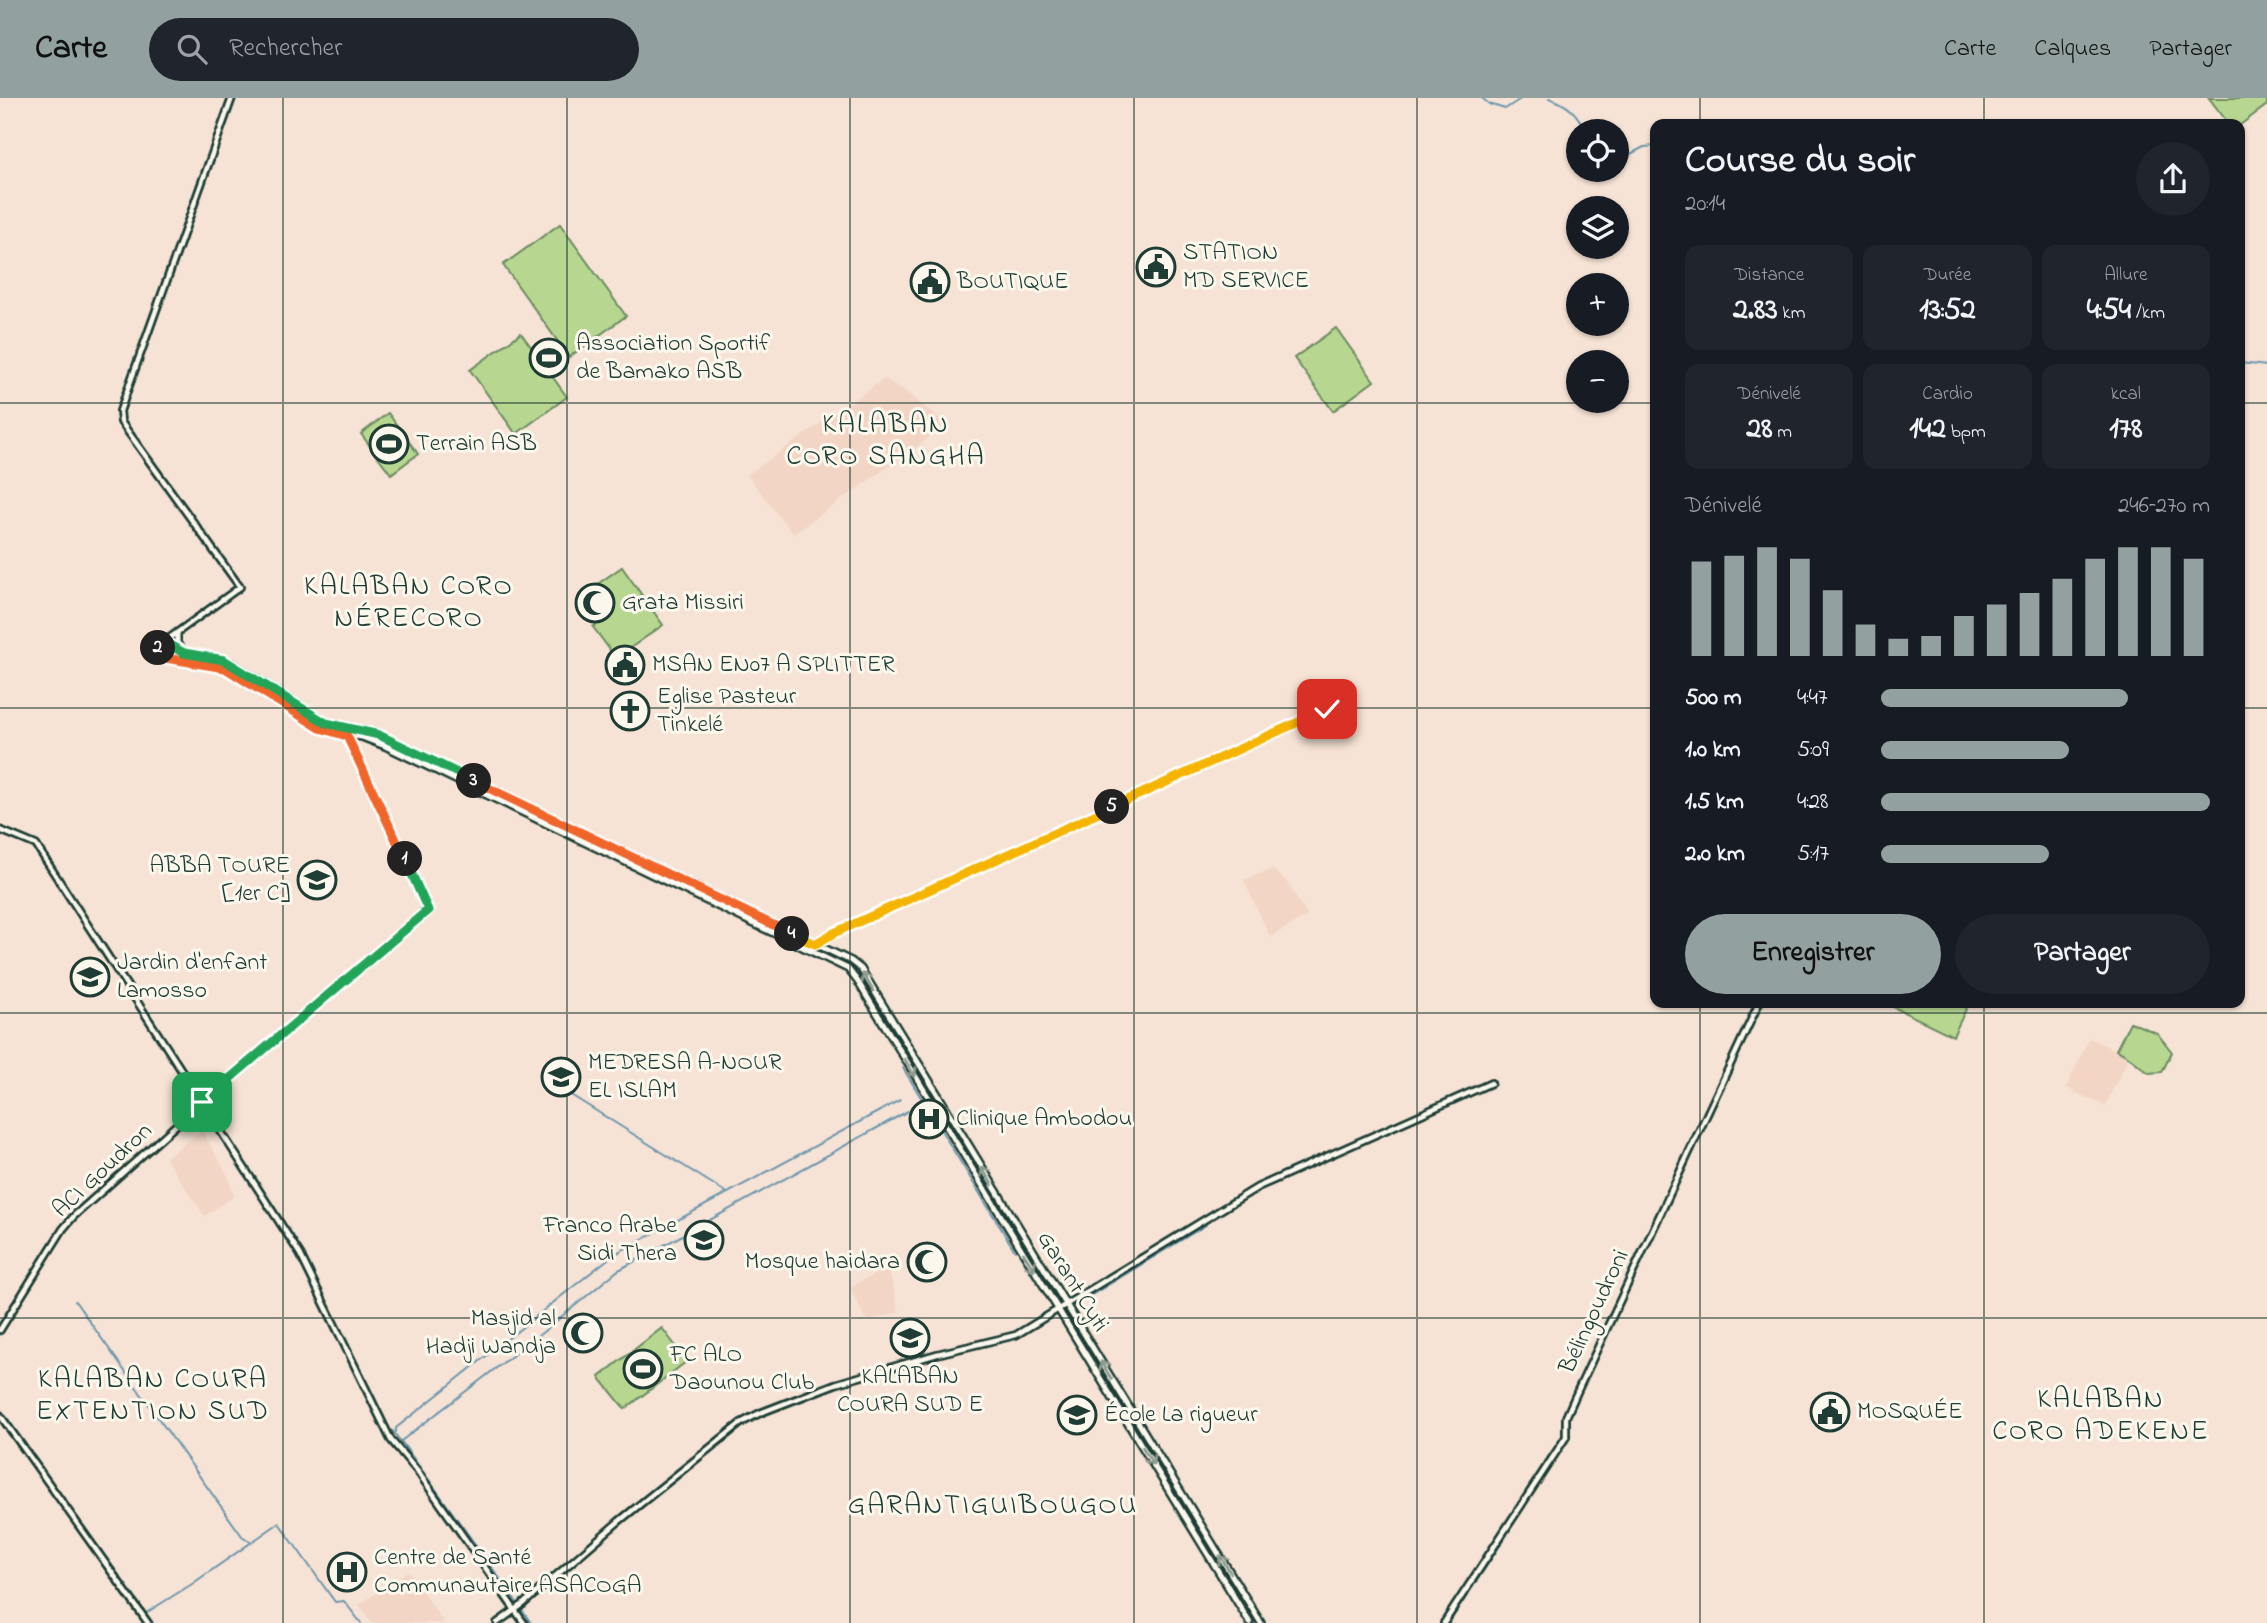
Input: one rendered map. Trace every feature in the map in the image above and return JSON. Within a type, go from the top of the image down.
[{"type":"main road","points":[[177,633],[177,643],[184,653]]},
{"type":"main road","points":[[347,736],[320,728],[225,668],[166,658],[157,653],[157,649],[164,642],[184,653],[224,660],[326,723],[364,730],[383,737],[815,944]]},
{"type":"main road","name":"Garant Cyti","points":[[347,736],[376,741],[439,770],[848,969],[1250,1623]]},
{"type":"main road","name":"Garant Cyti","points":[[815,944],[851,961],[861,969],[1261,1623]]},
{"type":"street","points":[[164,642],[240,587],[121,422],[120,411],[232,98]]},
{"type":"street","points":[[815,944],[1327,709]]},
{"type":"street","name":"ACI Goudron","points":[[0,1330],[70,1220],[202,1102],[428,910],[347,736]]},
{"type":"street","points":[[0,830],[36,845],[300,1254],[391,1440],[418,1472],[524,1623]]},
{"type":"street","name":"Bélingoudroni","points":[[1444,1623],[1566,1437],[1566,1417],[1757,1008]]},
{"type":"street","points":[[497,1623],[741,1423],[835,1384],[937,1354],[1016,1335],[1258,1187],[1491,1083]]},
{"type":"street","points":[[0,1415],[148,1623]]},
{"type":"shaded area","points":[[884,379],[902,389],[943,421],[929,438],[793,534],[747,475]]},
{"type":"shaded area","points":[[1272,869],[1287,882],[1307,916],[1270,937],[1244,880]]},
{"type":"shaded area","points":[[2089,1038],[2129,1056],[2105,1106],[2066,1088]]},
{"type":"shaded area","points":[[202,1131],[228,1176],[234,1196],[205,1216],[165,1158]]},
{"type":"shaded area","points":[[888,1267],[899,1312],[870,1320],[865,1318],[851,1290],[852,1286]]},
{"type":"shaded area","points":[[408,1571],[444,1623],[372,1623],[359,1605]]},
{"type":"green space","points":[[2209,98],[2267,98],[2267,105],[2245,121],[2245,119],[2225,119]]},
{"type":"green space","points":[[560,224],[626,316],[569,357],[503,265]]},
{"type":"green space","points":[[1336,328],[1374,381],[1333,411],[1294,358]]},
{"type":"green space","points":[[521,333],[567,397],[516,434],[470,370]]},
{"type":"green space","name":"Terrain ASB","points":[[388,413],[418,454],[391,474],[361,434]]},
{"type":"green space","points":[[622,567],[663,625],[616,658],[593,627],[615,609],[599,583]]},
{"type":"green space","points":[[1895,1008],[1967,1008],[1953,1036]]},
{"type":"green space","points":[[2130,1022],[2157,1033],[2172,1052],[2162,1072],[2149,1073],[2116,1050]]},
{"type":"green space","name":"FC ALO Daounou Club","points":[[662,1328],[687,1361],[625,1409],[599,1377]]},
{"type":"waterway","points":[[1482,98],[1489,104],[1505,109],[1522,98]]},
{"type":"waterway","points":[[1549,98],[1561,103],[1579,119]]},
{"type":"waterway","points":[[1629,155],[1650,146]]},
{"type":"waterway","points":[[2245,364],[2267,366]]},
{"type":"waterway","points":[[294,1021],[419,913],[421,904],[415,892]]},
{"type":"waterway","points":[[903,1068],[1015,1251]]},
{"type":"waterway","points":[[539,1075],[727,1193]]},
{"type":"waterway","points":[[396,1432],[396,1428],[613,1255],[900,1100]]},
{"type":"waterway","points":[[184,1114],[194,1106]]},
{"type":"waterway","points":[[518,1604],[401,1441],[543,1332],[617,1271],[908,1111]]},
{"type":"waterway","points":[[52,1240],[80,1205],[139,1154]]},
{"type":"waterway","points":[[1072,1307],[1206,1225]]},
{"type":"waterway","points":[[75,1301],[242,1536],[251,1542]]},
{"type":"waterway","points":[[0,1335],[8,1323]]},
{"type":"waterway","points":[[0,1409],[153,1623]]},
{"type":"waterway","points":[[393,1431],[439,1496]]},
{"type":"waterway","points":[[146,1613],[279,1523],[335,1602],[344,1601],[361,1623]]},
{"type":"waterway","points":[[1449,1623],[1507,1535]]},
{"type":"waterway","points":[[522,1610],[531,1623]]},
{"type":"place","name":"STATION MD SERVICE","points":[[1156,267]]},
{"type":"place","name":"BOUTIQUE","points":[[930,282]]},
{"type":"place","name":"Association Sportif de Bamako ASB","points":[[549,358]]},
{"type":"place","name":"Terrain ASB","points":[[389,444]]},
{"type":"place","name":"Grata Missiri","points":[[595,603]]},
{"type":"place","name":"MSAN EN07 A SPLITTER","points":[[625,665]]},
{"type":"place","name":"Eglise Pasteur Tinkelé","points":[[630,711]]},
{"type":"place","name":"ABBA TOURE [1er C]","points":[[317,880]]},
{"type":"place","name":"Jardin d'enfant Lamosso","points":[[90,977]]},
{"type":"place","name":"MEDRESA A-NOUR EL ISLAM","points":[[561,1077]]},
{"type":"place","name":"Clinique Ambodou","points":[[929,1119]]},
{"type":"place","name":"Franco Arabe Sidi Thera","points":[[704,1240]]},
{"type":"place","name":"Mosque haidara","points":[[927,1262]]},
{"type":"place","name":"Masjid al Hadji Wandja","points":[[583,1333]]},
{"type":"place","name":"KALABAN COURA SUD E","points":[[910,1338]]},
{"type":"place","name":"FC ALO Daounou Club","points":[[643,1369]]},
{"type":"place","name":"MOSQUÉE","points":[[1830,1412]]},
{"type":"place","name":"École La rigueur","points":[[1077,1415]]},
{"type":"place","name":"Centre de Santé Communautaire ASACOGA","points":[[347,1572]]},
{"type":"district","name":"KALABAN CORO SANGHA","points":[[886,441]]},
{"type":"district","name":"KALABAN CORO NÉRECORO","points":[[409,603]]},
{"type":"district","name":"KALABAN COURA EXTENTION SUD","points":[[153,1396]]},
{"type":"district","name":"KALABAN CORO ADEKENE","points":[[2101,1416]]},
{"type":"district","name":"GARANTIGUIBOUGOU","points":[[993,1506]]},
{"type":"route","points":[[202,1102],[428,910],[347,736],[320,728],[225,668],[160,656],[157,649],[164,642],[174,650],[224,660],[237,666],[326,723],[364,730],[383,737],[815,944],[875,914],[1327,709]]}]
